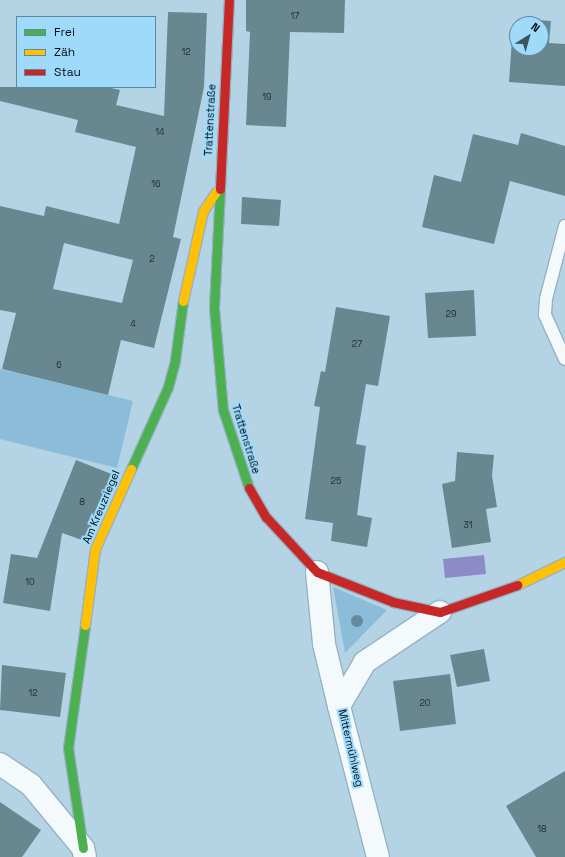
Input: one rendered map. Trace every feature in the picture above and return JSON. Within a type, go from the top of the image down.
[{"type":"street","name":"Trattenstraße","points":[[228,0],[218,190],[214,308],[223,410],[248,486],[266,517],[317,572],[394,602],[440,612]]},
{"type":"street","name":"Am Kreuzriegel","points":[[84,852],[68,748],[95,549],[168,387],[174,360],[184,296],[204,210],[210,199],[218,190]]},
{"type":"street","points":[[440,612],[526,582],[565,562]]},
{"type":"street","points":[[317,572],[324,644],[340,706]]},
{"type":"street","name":"Mittermühlweg","points":[[378,857],[340,706],[365,662],[440,612]]},
{"type":"street","points":[[0,764],[30,785],[84,852]]},
{"type":"lane","points":[[565,226],[546,299],[545,315],[565,359]]},
{"type":"shaded area","points":[[0,369],[133,401],[117,468],[0,439]]},
{"type":"shaded area","points":[[484,555],[486,574],[445,578],[443,559]]},
{"type":"shaded area","points":[[333,587],[387,610],[345,653]]},
{"type":"building","points":[[246,0],[345,0],[344,33],[290,32],[286,127],[246,125],[250,32],[246,31]]},
{"type":"building","points":[[168,12],[207,13],[204,87],[173,237],[181,239],[154,348],[121,340],[108,395],[2,369],[16,313],[0,310],[0,206],[44,216],[46,206],[119,224],[136,147],[75,132],[78,120],[0,101],[0,87],[111,88],[120,90],[116,105],[164,116]],"holes":[[[64,243],[133,260],[122,303],[53,289]]]},
{"type":"building","points":[[549,21],[551,21],[549,43]]},
{"type":"building","points":[[549,43],[565,44],[565,86],[509,82],[511,56],[549,56]]},
{"type":"building","points":[[521,133],[565,146],[565,196],[510,181],[494,244],[422,227],[434,175],[461,182],[473,134],[518,145]]},
{"type":"building","points":[[242,197],[281,200],[279,226],[241,224]]},
{"type":"building","points":[[474,290],[476,336],[428,338],[425,293]]},
{"type":"building","points":[[336,307],[390,316],[378,386],[366,384],[356,444],[366,446],[357,515],[372,518],[367,547],[331,541],[333,523],[305,519],[320,407],[314,406],[321,371],[325,372]]},
{"type":"building","points":[[457,452],[494,455],[492,476],[497,507],[486,509],[491,542],[452,548],[442,484],[455,481]]},
{"type":"building","points":[[76,460],[114,475],[85,541],[62,533],[50,611],[3,603],[11,554],[37,558]]},
{"type":"building","points":[[484,649],[490,681],[457,687],[450,655]]},
{"type":"building","points":[[2,665],[66,673],[60,717],[0,710]]},
{"type":"building","points":[[450,674],[456,724],[400,731],[393,681]]},
{"type":"building","points":[[565,771],[565,857],[536,857],[506,806]]},
{"type":"building","points":[[0,802],[41,830],[22,857],[0,857]]},
{"type":"traffic: fast","points":[[220,189],[214,308],[223,410],[249,488]]},
{"type":"traffic: fast","points":[[131,469],[168,387],[175,360],[183,301]]},
{"type":"traffic: fast","points":[[83,848],[68,748],[85,625]]},
{"type":"traffic: slow","points":[[183,301],[203,211],[216,192]]},
{"type":"traffic: slow","points":[[85,625],[95,549],[131,469]]},
{"type":"traffic: slow","points":[[517,585],[565,562]]},
{"type":"traffic: jam","points":[[220,189],[229,0]]},
{"type":"traffic: jam","points":[[249,488],[266,517],[317,572],[393,602],[440,612],[517,585]]}]
